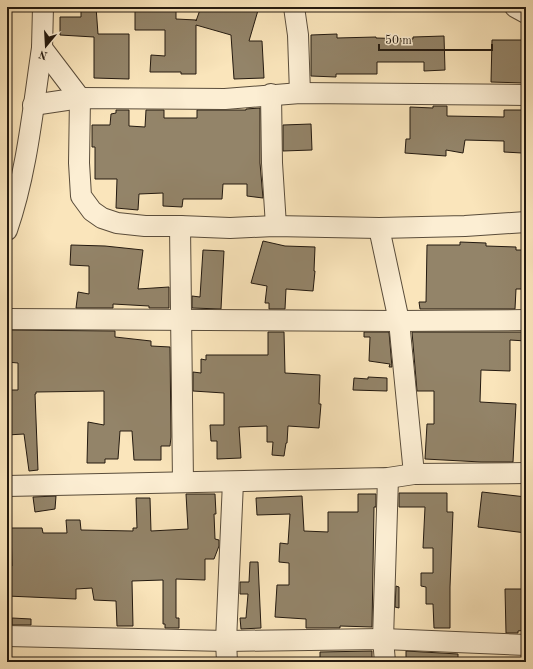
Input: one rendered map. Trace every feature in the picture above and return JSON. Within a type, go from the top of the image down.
[{"type":"street","points":[[7,230],[15,208],[33,105],[42,48],[43,7]]},
{"type":"street","points":[[294,7],[298,35],[300,93]]},
{"type":"street","points":[[515,7],[526,13]]},
{"type":"street","points":[[42,48],[80,98],[79,163],[82,196],[92,211],[102,218],[117,223],[145,226],[230,228],[276,226],[380,228],[465,226],[526,222]]},
{"type":"street","points":[[33,105],[80,98],[225,99],[270,94],[300,93],[526,95]]},
{"type":"street","points":[[270,94],[276,226]]},
{"type":"street","points":[[180,226],[184,482]]},
{"type":"street","points":[[380,228],[399,321],[414,474]]},
{"type":"street","points":[[7,319],[399,321],[526,320]]},
{"type":"street","points":[[7,486],[388,478],[414,474],[526,473]]},
{"type":"street","points":[[385,662],[383,639],[388,478]]},
{"type":"street","points":[[227,662],[226,641],[233,482]]},
{"type":"street","points":[[7,636],[226,641],[383,639],[526,646]]},
{"type":"building","points":[[81,7],[96,7],[98,34],[129,34],[129,79],[94,78],[94,37],[60,35],[60,17],[81,17]]},
{"type":"building","points":[[135,7],[176,7],[176,19],[196,21],[201,7],[259,7],[249,41],[262,41],[264,78],[234,79],[231,35],[196,25],[196,74],[181,74],[181,72],[150,72],[151,55],[165,56],[165,30],[135,30]]},
{"type":"building","points":[[337,34],[337,38],[376,37],[413,39],[413,37],[444,36],[445,70],[424,71],[424,62],[377,62],[377,74],[336,74],[336,77],[311,76],[311,35]]},
{"type":"building","points":[[492,40],[524,40],[524,83],[491,82]]},
{"type":"building","points":[[433,106],[447,106],[447,116],[504,117],[504,110],[522,110],[522,134],[526,134],[526,150],[522,150],[522,153],[504,152],[504,141],[465,140],[463,153],[446,150],[446,156],[405,153],[406,139],[410,139],[410,107],[433,108]]},
{"type":"building","points":[[260,108],[260,163],[263,198],[247,196],[247,184],[223,184],[222,199],[183,199],[182,207],[163,206],[163,193],[139,194],[138,210],[116,208],[117,179],[95,179],[95,147],[92,147],[92,125],[110,125],[111,114],[116,113],[116,110],[129,110],[129,126],[145,127],[146,110],[164,110],[164,118],[197,118],[197,110],[246,110]]},
{"type":"building","points":[[311,124],[312,150],[283,151],[283,125]]},
{"type":"building","points":[[263,241],[285,246],[315,247],[313,291],[286,289],[285,309],[269,309],[269,303],[265,303],[267,286],[251,283]]},
{"type":"building","points":[[460,242],[486,243],[486,246],[516,247],[516,250],[526,250],[526,289],[516,289],[515,309],[420,309],[419,302],[426,302],[427,245],[460,245]]},
{"type":"building","points":[[71,245],[105,246],[143,250],[138,289],[169,287],[169,308],[149,308],[149,306],[113,304],[113,308],[76,308],[78,292],[89,294],[89,266],[70,265]]},
{"type":"building","points":[[203,250],[224,251],[221,309],[192,308],[192,296],[200,297]]},
{"type":"building","points":[[7,330],[115,331],[115,337],[151,341],[151,346],[170,347],[171,437],[170,446],[161,446],[161,460],[134,460],[132,431],[120,431],[118,459],[105,459],[105,463],[87,463],[88,422],[104,425],[104,391],[36,392],[38,470],[29,471],[24,434],[7,435],[7,390],[18,390],[18,363],[7,362]]},
{"type":"building","points":[[268,332],[284,332],[285,373],[320,375],[319,404],[321,404],[319,428],[288,426],[287,443],[284,456],[272,455],[273,442],[267,442],[267,426],[239,427],[241,458],[217,459],[217,441],[211,441],[210,425],[224,425],[224,393],[193,391],[193,372],[201,373],[201,359],[206,360],[206,355],[268,355]]},
{"type":"building","points":[[364,332],[389,332],[392,367],[389,367],[390,364],[369,361],[370,337],[364,337]]},
{"type":"building","points":[[412,332],[526,332],[526,341],[510,340],[510,371],[481,370],[480,402],[516,404],[513,462],[425,459],[427,424],[434,424],[434,391],[417,391]]},
{"type":"building","points":[[368,377],[387,378],[387,391],[353,390],[354,378],[368,379]]},
{"type":"building","points":[[482,492],[526,497],[526,533],[478,527]]},
{"type":"building","points":[[399,493],[447,493],[447,512],[453,512],[450,628],[434,628],[433,604],[426,604],[426,587],[421,586],[421,573],[433,573],[433,548],[423,548],[425,507],[399,507]]},
{"type":"building","points":[[186,494],[215,494],[215,539],[219,540],[219,546],[214,559],[205,559],[205,580],[176,579],[176,618],[179,618],[179,628],[165,628],[165,624],[163,624],[163,580],[132,581],[133,626],[117,626],[116,601],[94,600],[92,588],[76,589],[76,599],[7,596],[7,566],[12,566],[11,528],[42,528],[43,533],[67,533],[66,520],[80,520],[81,530],[133,531],[133,528],[137,528],[136,498],[150,498],[151,531],[188,529]]},
{"type":"building","points":[[358,494],[376,494],[376,507],[374,507],[372,627],[340,626],[340,628],[306,628],[306,619],[275,617],[277,585],[289,585],[289,563],[279,562],[280,543],[288,544],[290,514],[257,515],[256,498],[302,496],[304,531],[328,532],[328,512],[358,512]]},
{"type":"building","points":[[56,496],[55,509],[35,512],[33,497]]},
{"type":"building","points":[[250,562],[258,562],[261,628],[241,629],[240,618],[246,618],[248,594],[240,594],[240,582],[249,582]]},
{"type":"building","points":[[396,586],[399,587],[399,608],[395,607]]},
{"type":"building","points":[[505,589],[526,589],[526,630],[518,631],[518,633],[506,633]]},
{"type":"building","points":[[12,618],[31,619],[31,625],[12,625]]},
{"type":"building","points":[[372,651],[372,662],[320,662],[320,652]]},
{"type":"building","points":[[406,651],[458,654],[458,662],[406,662]]}]
